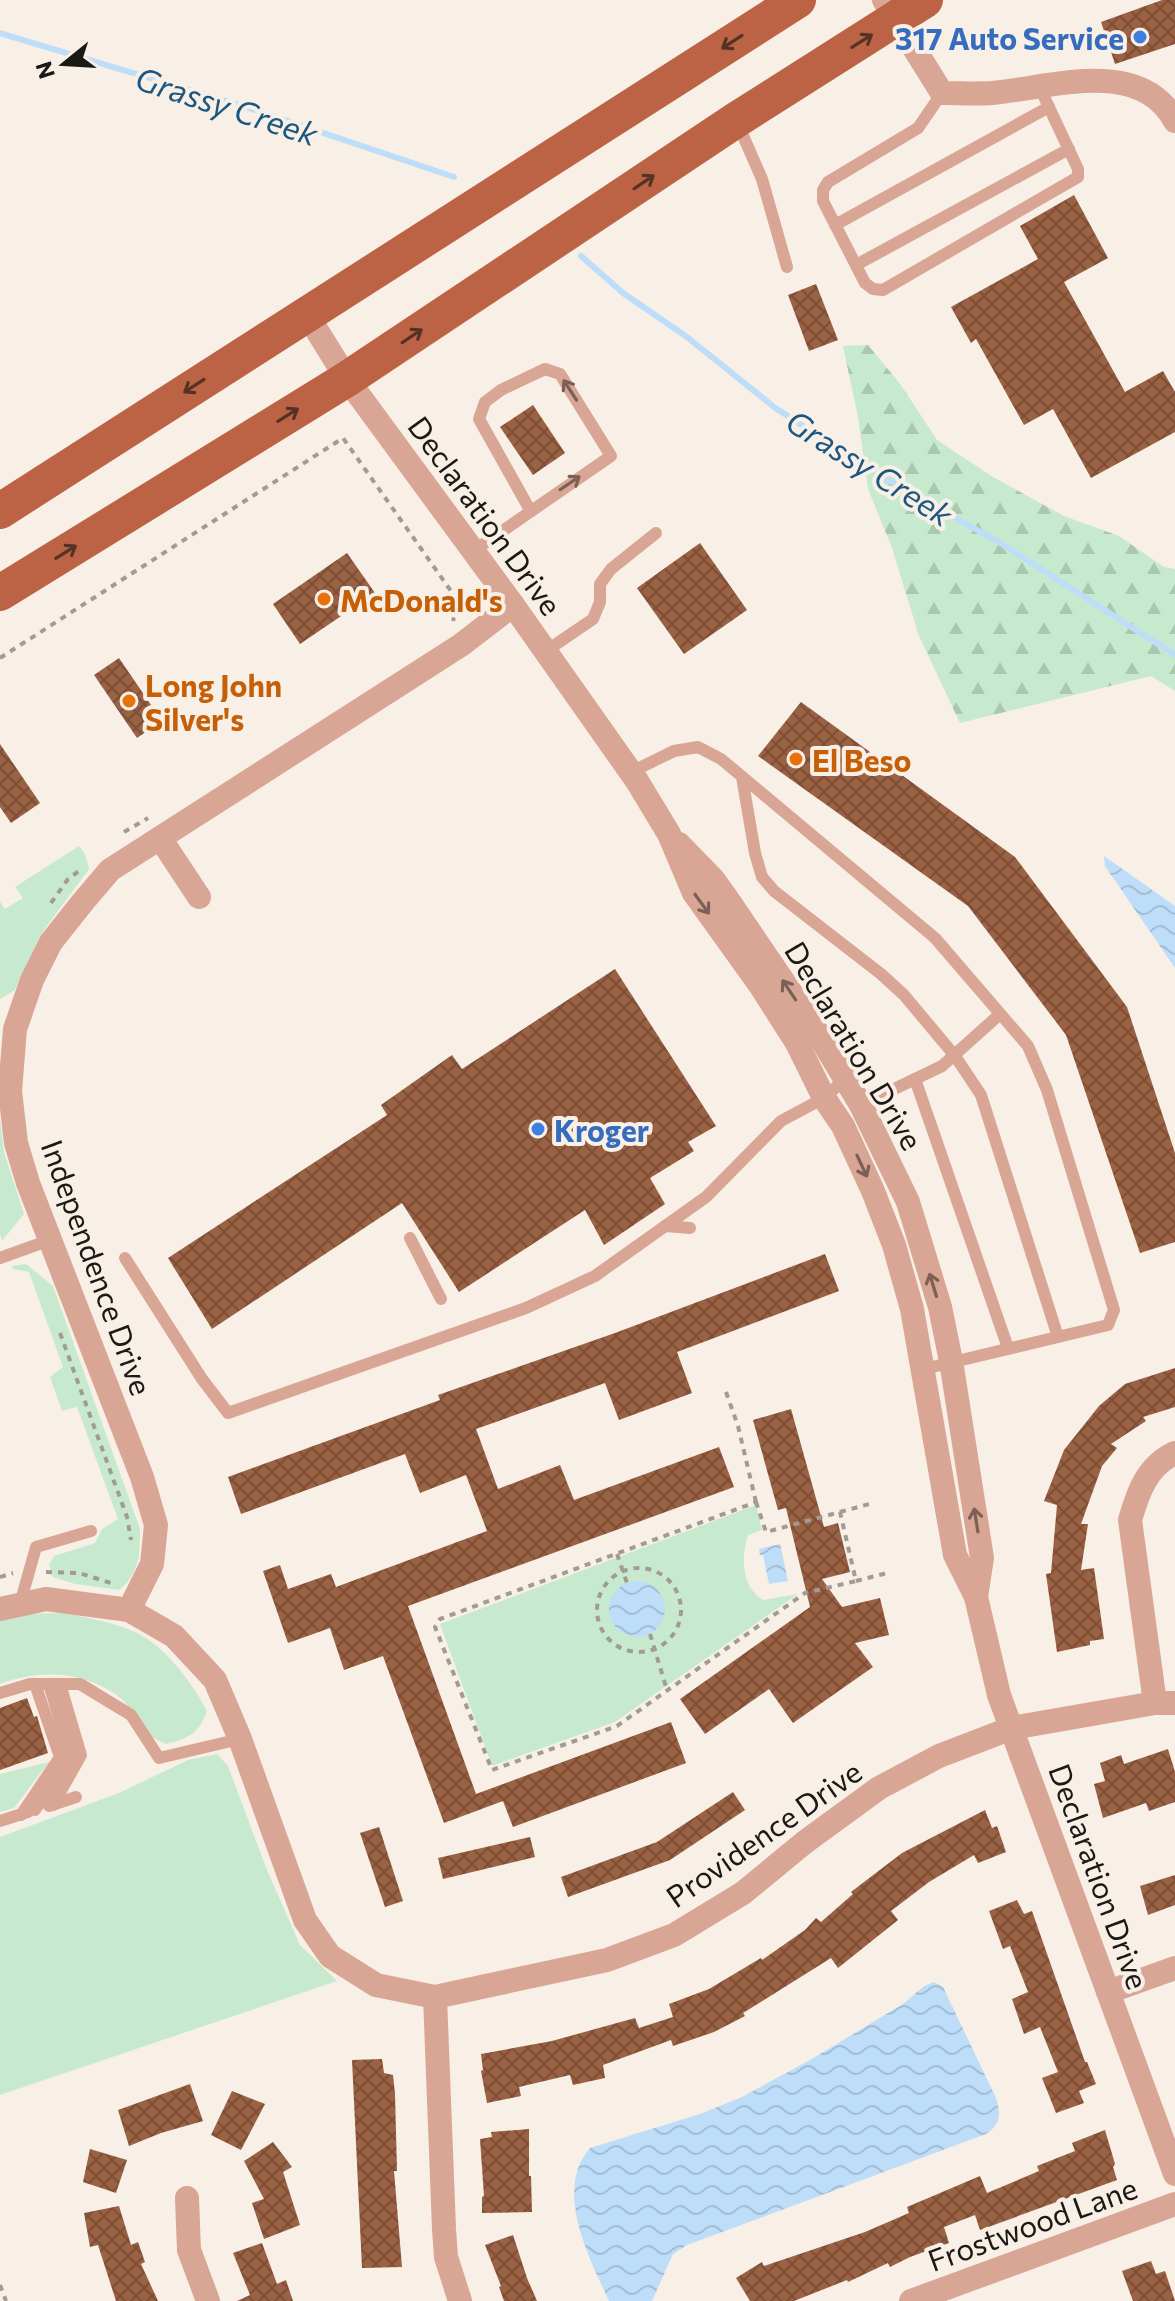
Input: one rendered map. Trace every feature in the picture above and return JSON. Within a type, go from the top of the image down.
[{"type":"main road","points":[[0,511],[798,0]]},
{"type":"main road","points":[[0,593],[347,379],[736,120],[889,10],[925,0]]},
{"type":"street","points":[[889,10],[942,93],[1044,97],[1103,80],[1138,88],[1168,109],[1175,121]]},
{"type":"street","name":"Declaration Drive","points":[[306,313],[347,379],[631,772],[669,834],[694,893],[760,985],[797,1043],[824,1098],[843,1126],[894,1245],[912,1309],[955,1555],[976,1597],[999,1695],[1175,2174]]},
{"type":"street","name":"Independence Drive","points":[[129,1610],[152,1564],[156,1525],[142,1477],[28,1183],[16,1143],[10,1091],[15,1029],[32,980],[51,942],[110,870],[461,645],[513,605]]},
{"type":"street","name":"Declaration Drive","points":[[669,834],[713,879],[811,1022],[861,1105],[908,1202],[940,1307],[951,1361],[982,1558],[976,1597]]},
{"type":"street","points":[[160,838],[199,897]]},
{"type":"street","points":[[1165,1703],[1130,1520],[1145,1479],[1162,1459],[1175,1453]]},
{"type":"street","name":"Providence Drive","points":[[10,1606],[46,1599],[129,1610],[174,1636],[215,1680],[240,1739],[305,1920],[330,1956],[376,1985],[435,1997],[607,1960],[674,1935],[743,1893],[805,1842],[879,1788],[939,1756],[1012,1728],[1165,1703]]},
{"type":"street","points":[[1108,1992],[1175,1968]]},
{"type":"street","points":[[435,1997],[446,2257],[460,2301]]},
{"type":"street","points":[[187,2198],[189,2250],[208,2301]]},
{"type":"street","name":"Frostwood Lane","points":[[911,2301],[1175,2204]]},
{"type":"lane","points":[[835,225],[1044,97],[1078,169],[1078,177],[1073,183],[883,290],[873,289],[865,283],[835,225],[823,201],[823,190],[828,182],[918,128],[942,93]]},
{"type":"lane","points":[[736,120],[762,179],[787,267]]},
{"type":"lane","points":[[856,265],[1069,149]]},
{"type":"lane","points":[[472,552],[611,456],[560,374],[545,369],[501,390],[485,402],[479,419],[530,510]]},
{"type":"lane","points":[[546,651],[593,619],[600,602],[600,584],[611,569],[656,533]]},
{"type":"lane","points":[[631,772],[674,751],[698,747],[721,759],[935,938],[1028,1046],[1047,1090],[1114,1310],[1108,1325],[924,1369]]},
{"type":"lane","points":[[742,777],[762,877],[774,891],[904,995],[955,1056],[981,1095],[1058,1337]]},
{"type":"lane","points":[[861,1105],[942,1066],[1000,1014]]},
{"type":"lane","points":[[125,1258],[202,1379],[228,1413],[526,1308],[595,1276],[706,1197],[781,1121],[824,1098],[845,1079]]},
{"type":"lane","points":[[915,1079],[1008,1348]]},
{"type":"lane","points":[[665,1226],[690,1228]]},
{"type":"lane","points":[[410,1238],[441,1299]]},
{"type":"lane","points":[[0,1258],[50,1240]]},
{"type":"lane","points":[[10,1606],[29,1572],[36,1547],[91,1531]]},
{"type":"lane","points":[[0,1693],[48,1684],[80,1684],[131,1715],[159,1758],[240,1739]]},
{"type":"lane","points":[[48,1684],[81,1755],[53,1805]]},
{"type":"lane","points":[[35,1810],[71,1757],[48,1684]]},
{"type":"lane","points":[[21,1815],[60,1757],[48,1684]]},
{"type":"lane","points":[[0,1821],[76,1797]]},
{"type":"path","points":[[0,658],[343,438],[458,601],[453,625]]},
{"type":"path","points":[[56,1322],[127,1517],[132,1551]]},
{"type":"path","points":[[726,1392],[766,1532],[873,1503]]},
{"type":"path","points":[[756,1502],[440,1619],[435,1627],[492,1770],[617,1726],[805,1593],[887,1573]]},
{"type":"path","points":[[840,1512],[856,1581]]},
{"type":"path","points":[[617,1554],[627,1583]]},
{"type":"path","points":[[642,1568],[661,1573],[678,1596],[682,1614],[676,1630],[655,1649],[642,1653],[616,1646],[606,1637],[599,1624],[596,1609],[598,1594],[607,1580],[623,1570],[642,1568]]},
{"type":"path","points":[[0,1577],[16,1572],[79,1573],[119,1586]]},
{"type":"path","points":[[650,1634],[667,1690]]},
{"type":"path","points":[[0,2285],[6,2301]]},
{"type":"green space","points":[[868,345],[901,385],[937,440],[993,477],[1064,516],[1119,536],[1164,567],[1175,569],[1175,691],[1151,676],[960,723],[919,636],[892,548],[868,489],[858,417],[843,346]]},
{"type":"green space","points":[[79,846],[89,869],[43,931],[14,991],[0,999],[0,902],[5,909],[23,898],[15,887]]},
{"type":"green space","points":[[0,1119],[4,1152],[24,1214],[2,1241],[0,1234]]},
{"type":"green space","points":[[26,1264],[53,1286],[140,1529],[135,1570],[119,1590],[75,1584],[53,1577],[49,1565],[54,1556],[95,1543],[102,1529],[118,1519],[77,1407],[62,1411],[50,1377],[63,1367],[29,1272],[13,1269],[12,1266]]},
{"type":"green space","points":[[756,1505],[762,1530],[748,1535],[744,1553],[750,1587],[763,1600],[798,1594],[615,1722],[492,1766],[440,1624]]},
{"type":"green space","points":[[64,1613],[120,1626],[158,1647],[186,1678],[207,1711],[196,1730],[181,1740],[166,1744],[145,1731],[118,1696],[91,1681],[76,1677],[30,1676],[0,1684],[0,1621],[21,1614]]},
{"type":"green space","points":[[217,1754],[228,1766],[267,1870],[300,1945],[337,1981],[0,2095],[0,1837],[119,1793],[188,1760]]},
{"type":"green space","points":[[49,1762],[14,1808],[0,1812],[0,1774]]},
{"type":"water","points":[[1104,856],[1175,906],[1175,968],[1105,866]]},
{"type":"water","points":[[780,1544],[788,1581],[769,1584],[759,1549]]},
{"type":"water","points":[[637,1581],[657,1589],[665,1609],[657,1629],[637,1637],[617,1629],[609,1609],[617,1589]]},
{"type":"water","points":[[934,1982],[943,1987],[996,2098],[998,2119],[991,2130],[687,2245],[673,2254],[652,2301],[609,2301],[585,2245],[575,2204],[579,2165],[590,2148],[700,2114],[742,2097],[810,2060]]},
{"type":"building","points":[[1162,0],[1175,0],[1175,44],[1115,64],[1101,22]]},
{"type":"building","points":[[1074,195],[1108,258],[1064,282],[1125,392],[1163,371],[1175,392],[1175,432],[1091,478],[1053,409],[1024,425],[976,339],[971,343],[951,307],[1038,259],[1020,226]]},
{"type":"building","points":[[816,284],[838,340],[809,351],[788,295]]},
{"type":"building","points":[[533,405],[565,453],[533,475],[500,427]]},
{"type":"building","points":[[700,543],[747,610],[684,654],[637,588]]},
{"type":"building","name":"McDonald's","points":[[347,553],[375,593],[300,644],[273,604]]},
{"type":"building","points":[[119,658],[162,721],[137,738],[94,675]]},
{"type":"building","points":[[801,702],[1015,857],[1127,1007],[1175,1153],[1175,1242],[1140,1253],[1066,1035],[968,906],[758,756]]},
{"type":"building","points":[[0,744],[40,803],[11,823],[0,807]]},
{"type":"building","name":"Kroger","points":[[615,969],[716,1126],[688,1142],[694,1151],[650,1178],[665,1204],[604,1245],[585,1210],[459,1292],[402,1203],[212,1329],[168,1258],[387,1115],[381,1105],[452,1055],[462,1069]]},
{"type":"building","points":[[825,1254],[839,1291],[677,1352],[692,1393],[619,1420],[605,1383],[476,1429],[498,1489],[560,1465],[574,1500],[719,1447],[734,1487],[408,1606],[476,1794],[671,1722],[686,1763],[513,1827],[503,1801],[444,1823],[383,1656],[344,1670],[330,1628],[288,1643],[263,1571],[280,1565],[288,1589],[331,1574],[336,1587],[487,1531],[466,1475],[420,1493],[405,1454],[241,1514],[228,1477],[440,1400],[438,1395]]},
{"type":"building","points":[[1175,1368],[1175,1407],[1143,1417],[1146,1421],[1111,1444],[1117,1448],[1102,1466],[1081,1524],[1088,1524],[1081,1570],[1094,1568],[1104,1639],[1057,1652],[1046,1574],[1051,1573],[1057,1505],[1044,1501],[1064,1450],[1099,1406],[1125,1384]]},
{"type":"building","points":[[791,1409],[824,1527],[838,1523],[850,1572],[822,1579],[842,1607],[880,1598],[889,1635],[855,1643],[873,1667],[793,1723],[769,1689],[705,1734],[680,1699],[810,1607],[786,1508],[778,1510],[753,1420]]},
{"type":"building","points":[[27,1698],[34,1717],[37,1716],[48,1753],[0,1770],[0,1708]]},
{"type":"building","points":[[1168,1749],[1175,1772],[1175,1802],[1149,1811],[1146,1803],[1103,1818],[1094,1784],[1105,1781],[1100,1763],[1121,1755],[1124,1764]]},
{"type":"building","points":[[733,1792],[745,1810],[670,1860],[568,1897],[561,1877],[657,1842]]},
{"type":"building","points":[[985,1810],[992,1828],[997,1826],[1006,1852],[978,1863],[974,1855],[929,1882],[891,1911],[898,1920],[838,1968],[831,1958],[743,2013],[745,2016],[714,2032],[673,2046],[671,2040],[603,2065],[605,2078],[573,2085],[570,2075],[519,2087],[521,2096],[487,2103],[481,2054],[552,2041],[635,2018],[639,2028],[673,2017],[669,2004],[709,1989],[762,1960],[805,1930],[816,1918],[821,1922],[853,1894],[851,1892],[902,1853]]},
{"type":"building","points":[[379,1827],[403,1901],[385,1907],[360,1833]]},
{"type":"building","points":[[530,1837],[535,1857],[443,1879],[438,1858]]},
{"type":"building","points":[[1175,1875],[1175,1905],[1148,1915],[1140,1886]]},
{"type":"building","points":[[1017,1900],[1024,1914],[1032,1911],[1085,2062],[1096,2084],[1079,2091],[1084,2103],[1056,2113],[1042,2078],[1058,2072],[1040,2027],[1024,2034],[1012,1999],[1028,1992],[1010,1946],[1003,1949],[989,1911]]},
{"type":"building","points":[[382,2059],[384,2073],[393,2075],[395,2094],[397,2171],[394,2171],[402,2267],[362,2268],[352,2060]]},
{"type":"building","points":[[190,2084],[203,2121],[129,2146],[118,2110]]},
{"type":"building","points":[[232,2091],[265,2104],[241,2150],[211,2135]]},
{"type":"building","points":[[529,2129],[532,2212],[482,2213],[484,2196],[480,2139],[492,2137],[491,2132]]},
{"type":"building","points":[[1105,2130],[1117,2180],[980,2230],[975,2215],[944,2227],[949,2243],[890,2267],[888,2263],[848,2282],[794,2301],[750,2301],[736,2278],[762,2262],[764,2266],[865,2232],[909,2213],[907,2207],[980,2176],[987,2193],[1039,2171],[1037,2166],[1075,2151],[1072,2143]]},
{"type":"building","points":[[273,2142],[292,2167],[283,2172],[300,2225],[264,2239],[252,2203],[264,2199],[244,2161]]},
{"type":"building","points":[[90,2149],[127,2160],[116,2193],[83,2182]]},
{"type":"building","points":[[119,2206],[131,2245],[138,2242],[145,2262],[141,2264],[158,2301],[116,2301],[98,2245],[90,2247],[84,2213]]},
{"type":"building","points":[[513,2235],[537,2301],[504,2301],[485,2245]]},
{"type":"building","points":[[262,2243],[277,2284],[286,2280],[293,2301],[237,2301],[250,2295],[233,2253]]},
{"type":"building","points":[[1151,2261],[1156,2274],[1165,2271],[1175,2301],[1133,2301],[1122,2271]]},
{"type":"waterway","name":"Grassy Creek","points":[[0,33],[243,106],[454,177]]},
{"type":"waterway","name":"Grassy Creek","points":[[581,256],[623,293],[687,337],[774,407],[870,470],[1002,544],[1175,655]]},
{"type":"place","name":"317 Auto Service","points":[[1140,37]]},
{"type":"place","name":"McDonald's","points":[[324,599]]},
{"type":"place","name":"Long John Silver's","points":[[129,701]]},
{"type":"place","name":"El Beso","points":[[796,759]]},
{"type":"place","name":"Kroger","points":[[538,1129]]}]
